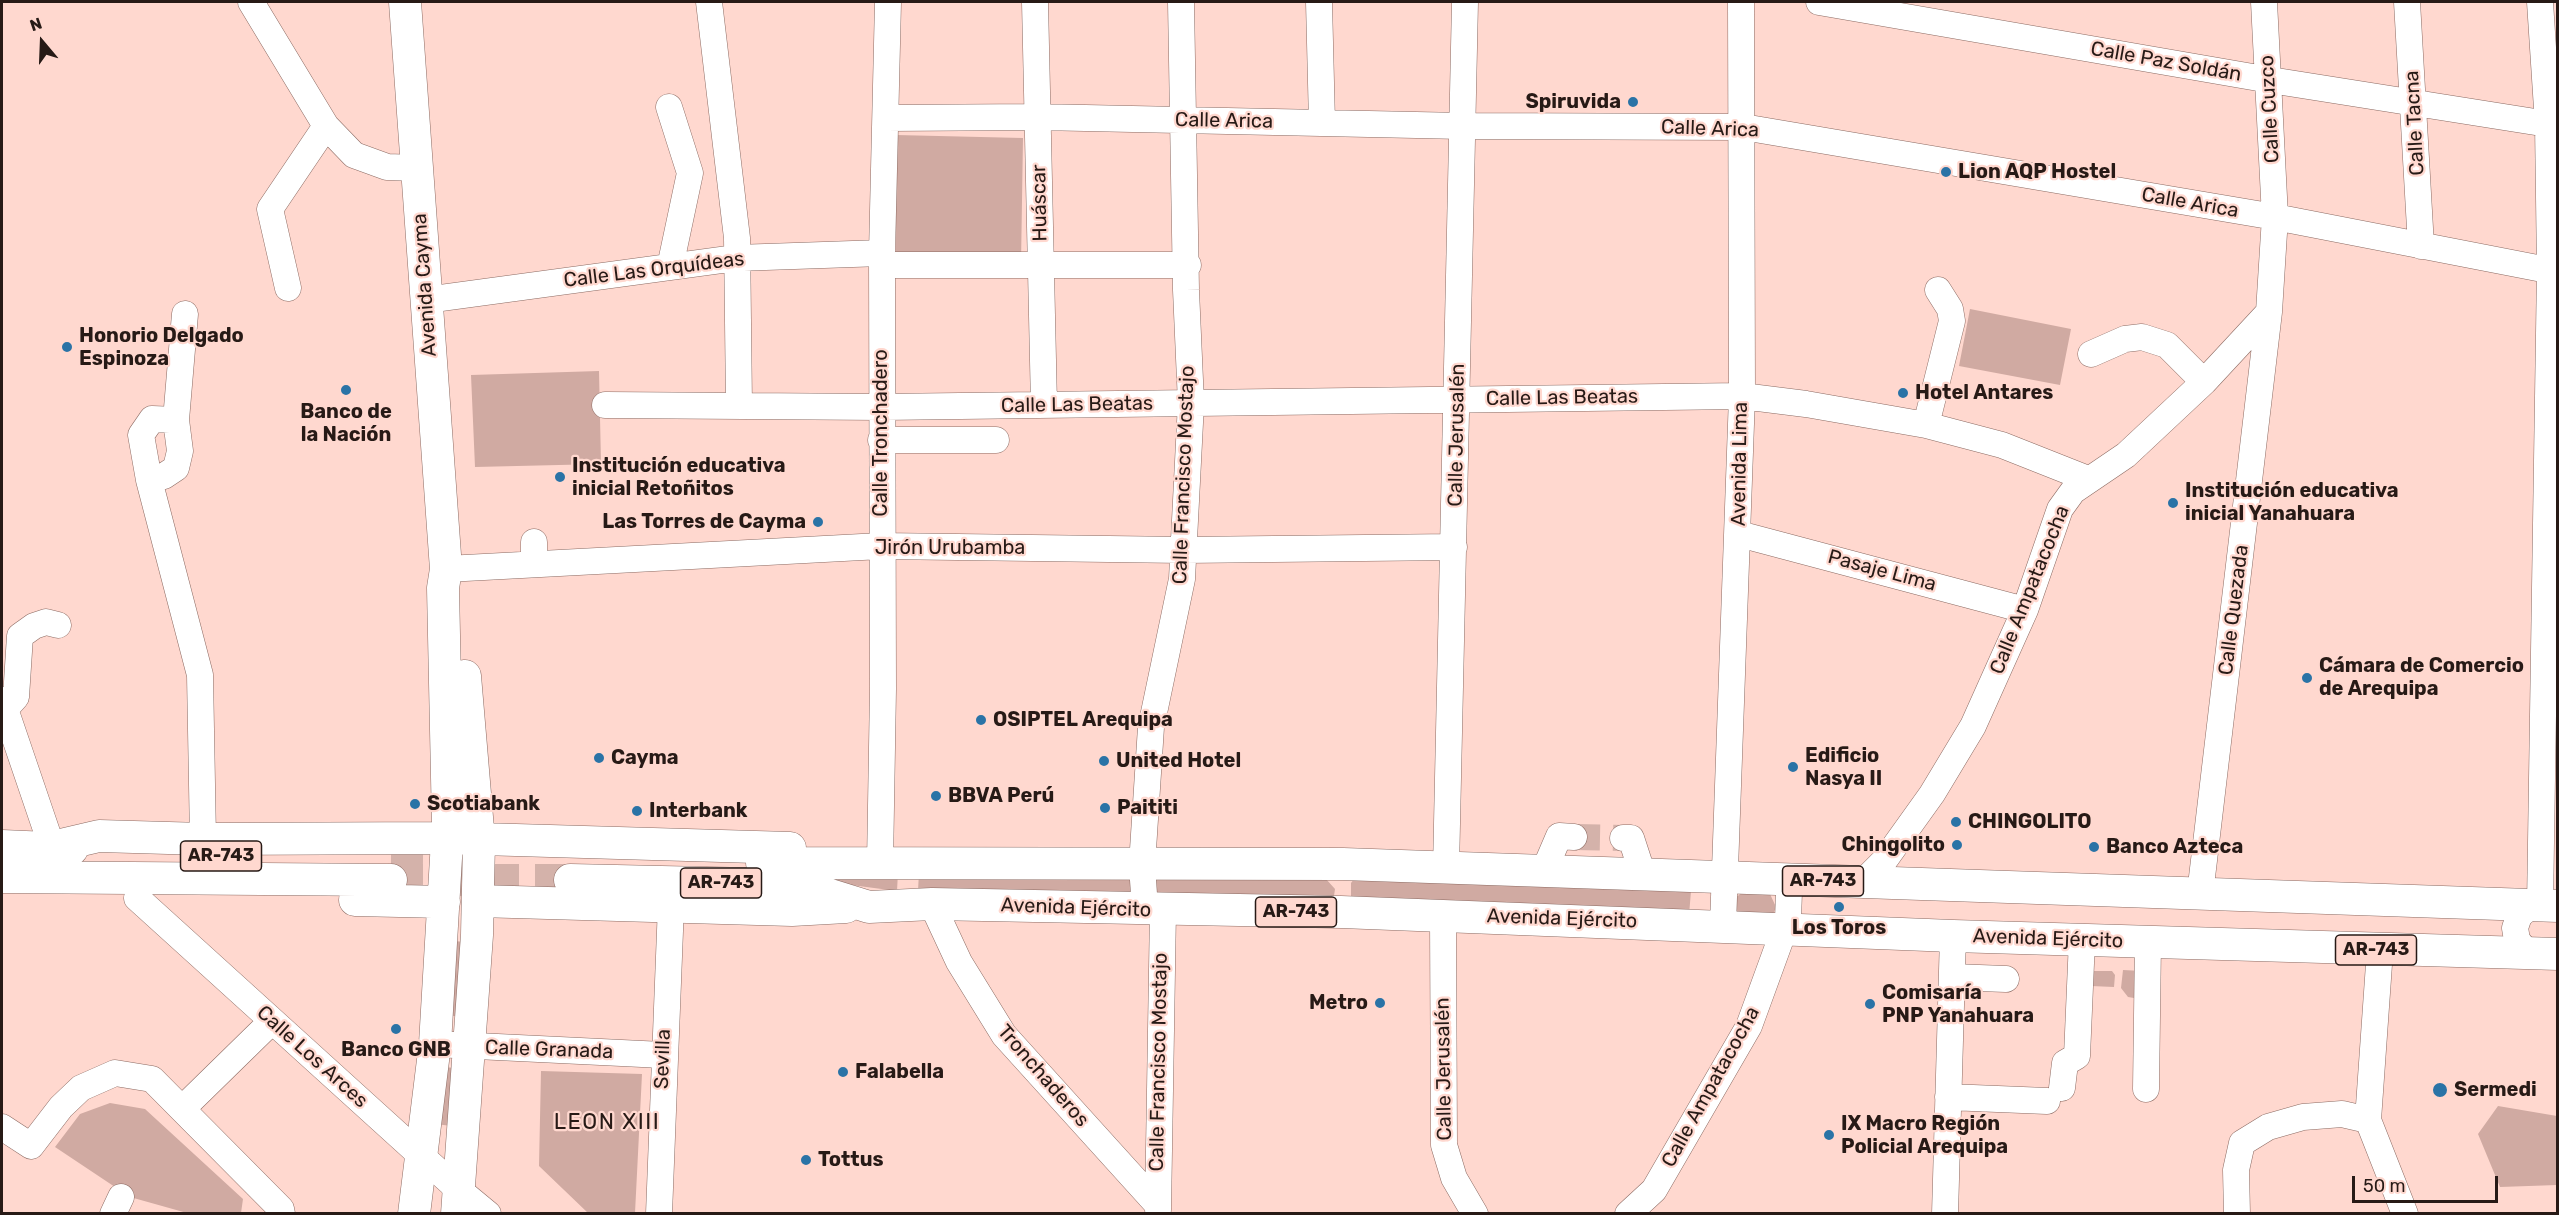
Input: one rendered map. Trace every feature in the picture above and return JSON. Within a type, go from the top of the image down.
[{"type":"main road","name":"Avenida Cayma","points":[[405,2],[446,569],[443,588],[447,838],[444,902],[435,1044],[414,1214]]},
{"type":"main road","name":"Avenida Cayma","points":[[446,569],[452,587],[464,665],[479,841],[478,900],[458,1202]]},
{"type":"main road","points":[[52,847],[99,836],[203,839],[447,838],[479,841],[799,848],[818,864]]},
{"type":"main road","name":"AR-743","points":[[2,846],[52,847],[128,856],[391,868],[105,878],[2,877]]},
{"type":"main road","name":"Avenida Ejército","points":[[2550,951],[2380,950],[1341,912],[932,904],[869,906],[798,885],[570,869],[818,864],[1342,864],[1723,876],[2552,909]]},
{"type":"main road","points":[[1341,912],[1342,864]]},
{"type":"main road","points":[[105,878],[137,898],[444,902]]},
{"type":"main road","points":[[2194,943],[2214,932],[2218,921],[2216,909],[2210,900],[2200,894]]},
{"type":"main road","points":[[478,900],[792,910],[869,906]]},
{"type":"street","points":[[251,2],[326,126],[354,155],[387,167],[417,168]]},
{"type":"street","points":[[709,2],[737,238],[739,405]]},
{"type":"street","name":"Calle Tronchadero","points":[[880,864],[883,689],[882,259],[888,2]]},
{"type":"street","name":"Huáscar","points":[[1035,2],[1044,405]]},
{"type":"street","name":"Calle Francisco Mostajo","points":[[1157,1208],[1154,910],[1142,865],[1151,727],[1182,579],[1191,404],[1186,290],[1188,265],[1181,2]]},
{"type":"street","points":[[1319,2],[1322,123]]},
{"type":"street","name":"Calle Jerusalén","points":[[1446,869],[1465,2]]},
{"type":"street","name":"Avenida Lima","points":[[1723,925],[1723,876],[1739,534],[1742,396],[1741,2]]},
{"type":"street","name":"Calle Paz Soldán","points":[[1819,2],[2270,80],[2548,124]]},
{"type":"street","name":"Calle Cuzco","points":[[2264,2],[2270,80],[2275,217]]},
{"type":"street","name":"Calle Tacna","points":[[2407,2],[2421,246]]},
{"type":"street","points":[[2540,2],[2554,271],[2552,909],[2528,908],[2519,916],[2515,928],[2517,940],[2525,950],[2550,951]]},
{"type":"street","points":[[669,107],[690,172],[670,267]]},
{"type":"street","name":"Calle Arica","points":[[886,118],[1038,117],[1463,126],[1743,127],[2275,217],[2554,271]]},
{"type":"street","points":[[288,288],[270,209],[326,126]]},
{"type":"street","name":"Calle Quezada","points":[[2200,894],[2269,312],[2275,217]]},
{"type":"street","name":"Calle Las Orquídeas","points":[[426,300],[736,258],[1188,265]]},
{"type":"street","points":[[1926,425],[1952,321],[1950,309],[1938,290]]},
{"type":"street","name":"Calle Ampatacocha","points":[[1863,882],[1884,861],[1932,794],[1973,726],[2025,610],[2060,509],[2073,491],[2126,455],[2204,382],[2269,312]]},
{"type":"street","points":[[149,480],[164,476],[177,468],[180,451],[176,420],[185,314]]},
{"type":"street","points":[[2091,354],[2125,339],[2142,338],[2167,345],[2204,382]]},
{"type":"street","name":"Calle Las Beatas","points":[[605,405],[882,407],[1742,396],[1806,404],[1926,425],[2002,445],[2088,479]]},
{"type":"street","points":[[176,420],[152,419],[141,435],[149,480],[200,675],[203,839]]},
{"type":"street","points":[[881,440],[996,440]]},
{"type":"street","name":"Pasaje Lima","points":[[1739,534],[2025,610]]},
{"type":"street","name":"Jirón Urubamba","points":[[446,569],[534,553],[881,546],[1184,550],[1454,547]]},
{"type":"street","points":[[52,847],[4,704],[16,697],[20,636],[40,624],[58,625]]},
{"type":"street","points":[[1544,871],[1559,836],[1574,837]]},
{"type":"street","points":[[1623,838],[1631,838],[1643,875]]},
{"type":"street","name":"Calle Ampatacocha","points":[[1628,1214],[1654,1190],[1749,1026],[1790,906],[1789,892],[1783,880]]},
{"type":"street","name":"Calle Los Arces","points":[[137,898],[422,1156],[458,1202],[488,1214]]},
{"type":"street","name":"Tronchaderos","points":[[932,904],[959,963],[1004,1035],[1157,1208]]},
{"type":"street","name":"Sevilla","points":[[659,1214],[663,1055],[671,905]]},
{"type":"street","name":"Calle Jerusalén","points":[[1443,917],[1444,1145],[1454,1178],[1476,1214]]},
{"type":"street","points":[[1945,1214],[1953,936]]},
{"type":"street","points":[[1948,1097],[2055,1094],[2065,1063],[2077,1056],[2082,940]]},
{"type":"street","points":[[2146,1089],[2148,942]]},
{"type":"street","points":[[2380,950],[2368,1120],[2405,1214]]},
{"type":"street","points":[[1952,977],[2006,979]]},
{"type":"street","points":[[182,1109],[272,1021]]},
{"type":"street","name":"Calle Granada","points":[[435,1044],[663,1055]]},
{"type":"street","points":[[2,1127],[31,1146],[61,1107],[81,1088],[115,1074],[152,1079],[281,1209],[282,1214]]},
{"type":"street","points":[[2237,1214],[2236,1170],[2242,1143],[2268,1127],[2303,1117],[2342,1114],[2368,1120]]},
{"type":"shaded area","points":[[896,135],[1023,138],[1021,263],[896,254]]},
{"type":"shaded area","points":[[1970,309],[2071,329],[2060,385],[1959,366]]},
{"type":"shaded area","points":[[599,371],[601,464],[475,467],[471,375]]},
{"type":"shaded area","points":[[898,872],[897,891],[790,877]]},
{"type":"shaded area","points":[[919,872],[1128,875],[1138,894],[918,891]]},
{"type":"shaded area","points":[[1150,876],[1326,879],[1335,889],[1331,901],[1150,901]]},
{"type":"shaded area","points":[[1354,879],[1691,891],[1689,915],[1351,898],[1351,883]]},
{"type":"shaded area","points":[[1744,891],[1770,894],[1776,907],[1772,917],[1734,917],[1734,899]]},
{"type":"shaded area","points":[[451,941],[470,942],[463,1017],[445,1015]]},
{"type":"shaded area","points":[[2123,970],[2142,971],[2137,1006],[2134,998],[2128,997],[2121,988]]},
{"type":"shaded area","points":[[2091,971],[2112,971],[2115,975],[2114,987],[2091,986]]},
{"type":"shaded area","points":[[440,1067],[458,1068],[452,1126],[435,1124]]},
{"type":"shaded area","points":[[541,1071],[642,1074],[635,1213],[588,1213],[539,1166]]},
{"type":"shaded area","points":[[110,1103],[145,1109],[243,1199],[241,1213],[187,1213],[130,1197],[55,1147],[80,1114]]},
{"type":"shaded area","points":[[2498,1106],[2557,1116],[2557,1185],[2500,1187],[2478,1134]]},
{"type":"tunnel","points":[[1574,837],[1623,838]]},
{"type":"tunnel","points":[[391,857],[473,858]]},
{"type":"tunnel","points":[[391,880],[570,880]]},
{"type":"place","name":"Spiruvida","points":[[1633,102]]},
{"type":"place","name":"Lion AQP Hostel","points":[[1946,172]]},
{"type":"place","name":"Honorio Delgado Espinoza","points":[[67,347]]},
{"type":"place","name":"Banco de la Nación","points":[[346,390]]},
{"type":"place","name":"Hotel Antares","points":[[1903,393]]},
{"type":"place","name":"Institución educativa inicial Retoñitos","points":[[560,477]]},
{"type":"place","name":"Institución educativa inicial Yanahuara","points":[[2173,503]]},
{"type":"place","name":"Las Torres de Cayma","points":[[818,522]]},
{"type":"place","name":"Cámara de Comercio de Arequipa","points":[[2307,678]]},
{"type":"place","name":"OSIPTEL Arequipa","points":[[981,720]]},
{"type":"place","name":"Cayma","points":[[599,758]]},
{"type":"place","name":"United Hotel","points":[[1104,761]]},
{"type":"place","name":"Edificio Nasya II","points":[[1793,767]]},
{"type":"place","name":"BBVA Perú","points":[[936,796]]},
{"type":"place","name":"Scotiabank","points":[[415,804]]},
{"type":"place","name":"Paititi","points":[[1105,808]]},
{"type":"place","name":"Interbank","points":[[637,811]]},
{"type":"place","name":"CHINGOLITO","points":[[1956,822]]},
{"type":"place","name":"Chingolito","points":[[1957,845]]},
{"type":"place","name":"Banco Azteca","points":[[2094,847]]},
{"type":"place","name":"Los Toros","points":[[1839,907]]},
{"type":"place","name":"Metro","points":[[1380,1003]]},
{"type":"place","name":"Comisaría PNP Yanahuara","points":[[1870,1004]]},
{"type":"place","name":"Banco GNB","points":[[396,1029]]},
{"type":"place","name":"Falabella","points":[[843,1072]]},
{"type":"place","name":"Sermedi","points":[[2440,1090]]},
{"type":"place","name":"IX Macro Región Policial Arequipa","points":[[1829,1135]]},
{"type":"place","name":"Tottus","points":[[806,1160]]},
{"type":"district","name":"LEON XIII","points":[[607,1123]]}]
